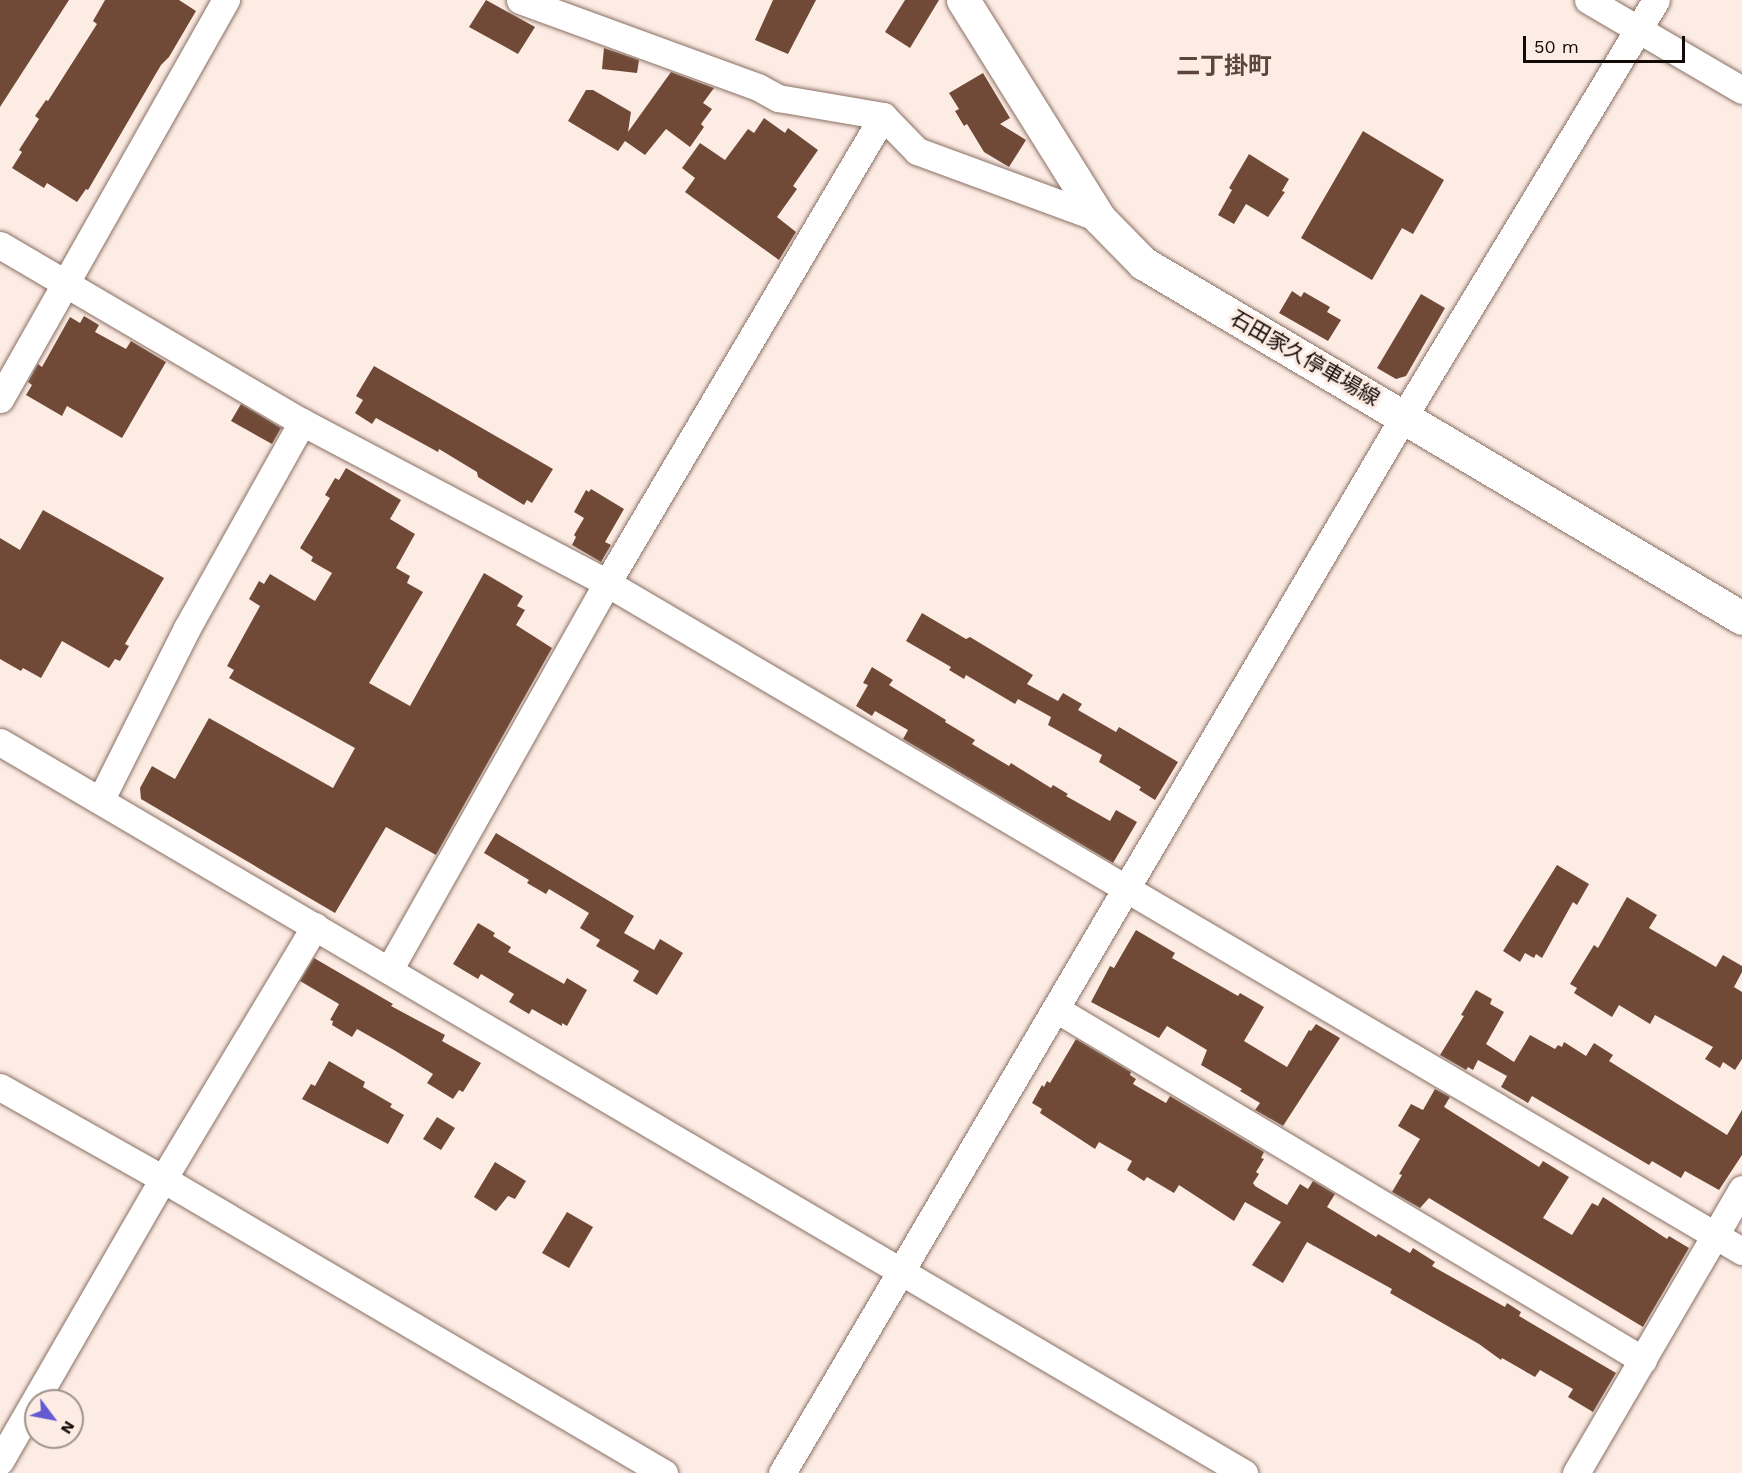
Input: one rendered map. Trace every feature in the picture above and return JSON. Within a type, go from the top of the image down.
[{"type":"main road","name":"石田家久停車場線","points":[[963,0],[1099,218],[1143,263],[1742,618]]},
{"type":"street","points":[[0,399],[226,0]]},
{"type":"street","points":[[1588,0],[1742,90]]},
{"type":"street","points":[[782,1473],[1404,416],[1656,0]]},
{"type":"street","points":[[526,1],[758,87],[777,98],[883,116],[916,151],[1099,218]]},
{"type":"street","points":[[389,970],[608,583],[883,116]]},
{"type":"street","points":[[0,245],[302,422],[608,583],[1742,1251]]},
{"type":"street","points":[[101,799],[187,628],[302,422]]},
{"type":"street","points":[[0,742],[101,799],[899,1272],[1244,1473]]},
{"type":"street","points":[[0,1461],[163,1179],[315,926]]},
{"type":"street","points":[[1056,1009],[1643,1360]]},
{"type":"street","points":[[0,1087],[163,1179],[664,1473]]},
{"type":"street","points":[[1576,1473],[1742,1189]]},
{"type":"building","points":[[0,0],[69,0],[0,107]]},
{"type":"building","points":[[105,0],[179,0],[196,11],[169,57],[161,65],[88,190],[86,189],[77,202],[47,183],[44,188],[12,168],[22,152],[19,150],[39,119],[35,116],[46,100],[48,101],[97,24],[93,21]]},
{"type":"building","points":[[486,0],[535,27],[518,54],[469,27]]},
{"type":"building","points":[[773,0],[816,0],[788,54],[755,40]]},
{"type":"building","points":[[905,0],[939,0],[910,48],[885,32]]},
{"type":"building","points":[[604,48],[639,60],[637,73],[602,69]]},
{"type":"building","points":[[671,72],[714,88],[703,103],[712,109],[701,124],[704,127],[690,147],[666,129],[645,155],[625,141],[618,151],[568,121],[586,90],[593,90],[631,112],[628,132]]},
{"type":"building","points":[[983,73],[1010,118],[1000,124],[1026,140],[1009,167],[984,152],[967,124],[964,126],[955,111],[959,109],[949,93]]},
{"type":"building","points":[[764,118],[785,133],[788,128],[818,150],[793,186],[797,189],[777,217],[796,232],[779,260],[685,192],[695,178],[682,168],[700,143],[725,160],[748,129],[754,133]]},
{"type":"building","points":[[1363,131],[1444,180],[1413,234],[1402,228],[1372,280],[1301,238]]},
{"type":"building","points":[[1249,154],[1289,179],[1282,191],[1285,192],[1268,217],[1246,204],[1234,224],[1218,215],[1232,190],[1229,188]]},
{"type":"building","points":[[1292,291],[1301,297],[1304,292],[1330,307],[1327,312],[1341,320],[1328,341],[1279,313]]},
{"type":"building","points":[[1421,294],[1445,308],[1406,376],[1396,379],[1377,368]]},
{"type":"building","points":[[84,316],[99,325],[95,332],[126,349],[131,341],[166,362],[122,438],[67,406],[62,416],[26,395],[32,385],[28,382],[38,364],[42,367],[70,317],[80,323]]},
{"type":"building","points":[[374,366],[553,469],[532,503],[527,500],[524,505],[478,477],[477,472],[439,449],[438,452],[376,418],[372,424],[355,413],[363,400],[356,396]]},
{"type":"building","points":[[241,404],[281,428],[272,444],[231,421]]},
{"type":"building","points":[[346,468],[401,500],[390,519],[415,534],[396,568],[410,576],[407,583],[423,592],[369,683],[410,706],[484,573],[523,596],[517,606],[525,610],[516,625],[552,648],[436,855],[386,827],[335,913],[141,799],[140,788],[152,766],[175,779],[209,718],[333,788],[355,748],[229,678],[234,670],[227,666],[260,606],[249,599],[259,581],[264,584],[270,574],[315,601],[332,573],[311,561],[313,557],[300,548],[330,498],[325,495],[335,478],[339,480]]},
{"type":"building","points":[[591,489],[624,509],[605,542],[611,545],[601,562],[572,545],[576,537],[574,535],[584,518],[574,512],[586,490],[589,492]]},
{"type":"building","points":[[43,510],[164,578],[125,644],[129,646],[120,661],[115,659],[109,668],[62,641],[41,678],[23,668],[21,671],[0,659],[0,538],[20,550]]},
{"type":"building","points":[[922,613],[966,639],[970,637],[1033,675],[1027,684],[1058,701],[1063,693],[1082,704],[1078,710],[1116,732],[1119,727],[1178,762],[1155,800],[1139,790],[1141,787],[1099,762],[1102,755],[1048,725],[1051,717],[1018,699],[1015,704],[966,675],[964,679],[949,670],[951,667],[906,641]]},
{"type":"building","points":[[872,667],[893,680],[889,685],[946,720],[945,722],[975,740],[972,744],[1009,766],[1011,763],[1051,788],[1053,785],[1068,794],[1066,796],[1110,821],[1116,810],[1137,822],[1113,863],[903,739],[908,730],[875,711],[872,716],[856,706],[868,685],[863,683]]},
{"type":"building","points":[[496,833],[634,916],[624,933],[654,950],[660,939],[683,953],[657,995],[633,981],[639,971],[596,946],[600,940],[580,928],[589,913],[549,889],[546,894],[527,883],[529,880],[484,853]]},
{"type":"building","points":[[1557,865],[1589,884],[1577,905],[1573,902],[1542,958],[1536,954],[1534,958],[1525,953],[1520,962],[1503,951]]},
{"type":"building","points":[[1627,897],[1657,915],[1649,928],[1716,967],[1723,955],[1742,966],[1742,972],[1734,987],[1742,992],[1742,1059],[1735,1070],[1723,1062],[1720,1068],[1705,1059],[1713,1047],[1655,1015],[1650,1024],[1619,1005],[1612,1017],[1574,993],[1577,988],[1570,984],[1594,945],[1598,948]]},
{"type":"building","points":[[478,923],[495,933],[493,936],[511,947],[508,952],[564,984],[567,978],[587,990],[567,1026],[562,1023],[562,1026],[532,1009],[529,1014],[509,1002],[514,994],[481,974],[478,979],[453,964]]},
{"type":"building","points":[[1136,930],[1175,953],[1172,958],[1238,996],[1240,993],[1264,1007],[1244,1041],[1287,1067],[1309,1030],[1311,1031],[1316,1024],[1340,1038],[1283,1126],[1255,1110],[1260,1103],[1240,1091],[1242,1089],[1201,1065],[1207,1050],[1167,1026],[1159,1038],[1091,1002],[1110,966],[1114,968]]},
{"type":"building","points":[[314,958],[393,1004],[391,1006],[445,1035],[442,1041],[481,1063],[463,1092],[459,1090],[453,1099],[427,1083],[433,1074],[394,1050],[357,1029],[352,1037],[332,1025],[333,1021],[330,1020],[339,1004],[300,981]]},
{"type":"building","points":[[1476,990],[1492,999],[1490,1004],[1504,1012],[1486,1044],[1514,1062],[1530,1035],[1555,1049],[1558,1045],[1562,1047],[1564,1042],[1586,1056],[1594,1043],[1613,1055],[1609,1061],[1727,1135],[1742,1110],[1742,1155],[1719,1190],[1685,1171],[1681,1178],[1652,1161],[1649,1165],[1532,1096],[1528,1103],[1501,1087],[1507,1076],[1478,1060],[1473,1070],[1468,1067],[1466,1070],[1440,1055],[1464,1016],[1461,1015]]},
{"type":"building","points":[[1076,1039],[1131,1072],[1130,1075],[1136,1079],[1133,1084],[1166,1103],[1170,1096],[1264,1152],[1261,1158],[1264,1159],[1256,1172],[1259,1174],[1253,1183],[1255,1186],[1287,1205],[1300,1184],[1308,1189],[1313,1181],[1335,1194],[1327,1207],[1376,1237],[1378,1234],[1410,1253],[1413,1248],[1435,1262],[1432,1266],[1505,1307],[1507,1303],[1521,1312],[1519,1316],[1616,1373],[1593,1412],[1568,1397],[1573,1389],[1540,1370],[1535,1377],[1502,1358],[1501,1360],[1479,1344],[1390,1293],[1392,1289],[1307,1242],[1283,1283],[1252,1265],[1281,1222],[1245,1202],[1234,1221],[1179,1185],[1174,1193],[1147,1177],[1144,1181],[1127,1170],[1132,1161],[1099,1142],[1095,1149],[1040,1113],[1042,1109],[1032,1103],[1042,1085],[1044,1087],[1047,1081],[1050,1083]]},
{"type":"building","points":[[329,1061],[365,1082],[363,1087],[392,1104],[390,1107],[404,1115],[388,1144],[302,1099],[311,1084],[315,1086]]},
{"type":"building","points":[[1435,1089],[1450,1097],[1444,1107],[1539,1167],[1543,1161],[1569,1177],[1543,1218],[1572,1235],[1592,1203],[1598,1206],[1603,1197],[1667,1239],[1669,1236],[1689,1248],[1643,1327],[1429,1198],[1420,1208],[1392,1192],[1402,1175],[1399,1174],[1420,1139],[1398,1126],[1411,1104],[1423,1110]]},
{"type":"building","points":[[437,1117],[455,1128],[441,1150],[423,1139]]},
{"type":"building","points":[[495,1162],[526,1181],[515,1199],[508,1196],[496,1211],[474,1197]]},
{"type":"building","points":[[567,1212],[593,1227],[569,1268],[542,1253]]},
{"type":"district","name":"二丁掛町","points":[[1224,67]]}]
